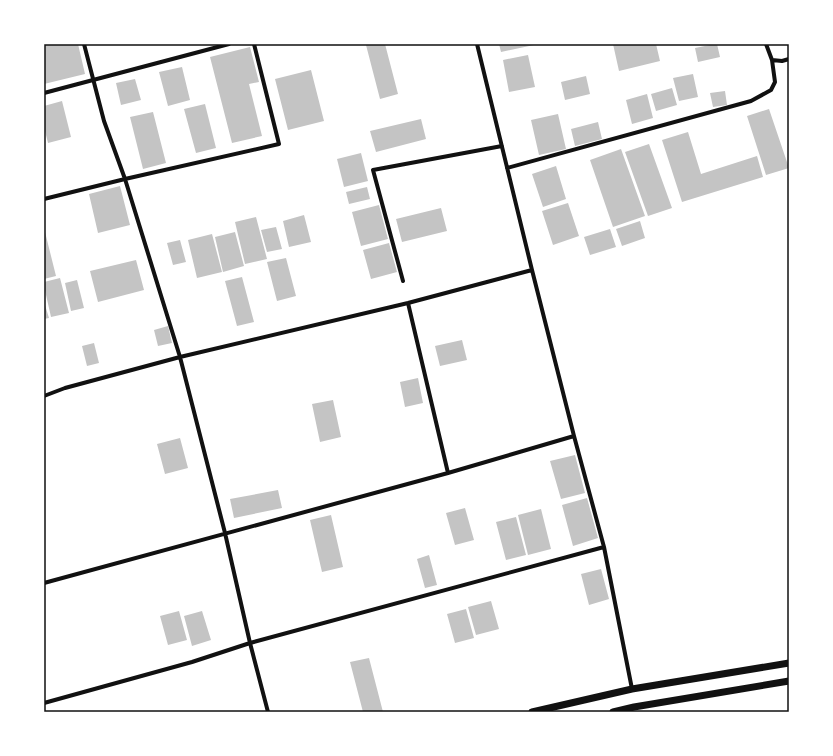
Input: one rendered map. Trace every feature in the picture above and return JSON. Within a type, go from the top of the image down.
[{"type":"street","points":[[84,44],[104,121],[126,179],[180,357],[225,533],[250,643],[268,712]]},
{"type":"street","points":[[44,93],[228,44]]},
{"type":"street","points":[[44,199],[279,144],[254,44]]},
{"type":"street","points":[[478,44],[532,270],[604,548],[632,689]]},
{"type":"street","points":[[507,168],[751,101],[771,90],[775,82],[772,60],[766,44]]},
{"type":"street","points":[[772,60],[782,61],[789,59]]},
{"type":"street","points":[[403,281],[373,170],[502,146]]},
{"type":"street","points":[[44,396],[65,388],[180,357],[408,302],[532,270]]},
{"type":"street","points":[[408,302],[448,472]]},
{"type":"street","points":[[44,583],[574,436]]},
{"type":"street","points":[[44,703],[192,662],[250,643],[604,548]]},
{"type":"street","points":[[532,712],[632,689],[789,663]]},
{"type":"street","points":[[613,712],[634,707],[789,681]]},
{"type":"building","points":[[44,44],[78,44],[85,74],[44,84]]},
{"type":"building","points":[[385,44],[398,94],[380,99],[366,45]]},
{"type":"building","points":[[499,44],[534,44],[534,45],[501,52]]},
{"type":"building","points":[[613,44],[656,44],[660,61],[619,71]]},
{"type":"building","points":[[717,44],[720,57],[698,62],[695,48]]},
{"type":"building","points":[[250,47],[259,82],[249,84],[262,136],[232,143],[210,57]]},
{"type":"building","points":[[528,55],[535,87],[509,92],[503,60]]},
{"type":"building","points":[[182,67],[190,100],[168,106],[159,72]]},
{"type":"building","points":[[311,70],[324,121],[288,130],[275,79]]},
{"type":"building","points":[[693,74],[698,97],[679,101],[673,78]]},
{"type":"building","points":[[586,76],[590,94],[565,100],[561,82]]},
{"type":"building","points":[[135,79],[141,100],[121,105],[116,83]]},
{"type":"building","points":[[672,88],[677,105],[656,111],[651,94]]},
{"type":"building","points":[[725,91],[727,105],[713,107],[710,93]]},
{"type":"building","points":[[647,94],[653,118],[632,124],[626,100]]},
{"type":"building","points":[[62,101],[71,137],[48,143],[44,127],[44,106]]},
{"type":"building","points":[[205,104],[216,148],[196,153],[184,109]]},
{"type":"building","points":[[769,109],[789,168],[766,175],[747,116]]},
{"type":"building","points":[[153,112],[166,163],[143,169],[130,117]]},
{"type":"building","points":[[558,114],[566,149],[539,155],[531,120]]},
{"type":"building","points":[[421,119],[426,139],[376,152],[370,131]]},
{"type":"building","points":[[598,122],[602,139],[575,146],[571,129]]},
{"type":"building","points":[[688,132],[701,174],[757,156],[763,177],[682,202],[662,140]]},
{"type":"building","points":[[649,144],[672,208],[648,216],[625,152]]},
{"type":"building","points":[[621,149],[645,216],[613,227],[590,160]]},
{"type":"building","points":[[361,153],[368,181],[344,187],[337,159]]},
{"type":"building","points":[[556,166],[566,199],[543,207],[532,174]]},
{"type":"building","points":[[120,186],[130,225],[98,233],[89,194]]},
{"type":"building","points":[[367,187],[370,199],[349,204],[346,192]]},
{"type":"building","points":[[568,203],[579,236],[553,245],[542,211]]},
{"type":"building","points":[[379,205],[388,239],[361,246],[352,212]]},
{"type":"building","points":[[441,208],[447,231],[402,242],[396,219]]},
{"type":"building","points":[[304,215],[311,242],[289,247],[283,221]]},
{"type":"building","points":[[256,217],[267,259],[245,264],[235,222]]},
{"type":"building","points":[[640,221],[645,238],[622,246],[616,229]]},
{"type":"building","points":[[276,227],[282,249],[267,252],[261,230]]},
{"type":"building","points":[[44,228],[56,276],[44,279]]},
{"type":"building","points":[[610,229],[616,247],[590,255],[584,237]]},
{"type":"building","points":[[235,232],[244,266],[223,272],[215,237]]},
{"type":"building","points":[[212,234],[222,272],[197,278],[188,240]]},
{"type":"building","points":[[180,240],[186,262],[173,265],[167,243]]},
{"type":"building","points":[[389,243],[397,272],[371,279],[363,250]]},
{"type":"building","points":[[286,258],[296,296],[277,301],[267,262]]},
{"type":"building","points":[[136,260],[144,290],[98,302],[90,271]]},
{"type":"building","points":[[242,277],[254,322],[237,326],[225,281]]},
{"type":"building","points":[[60,278],[69,313],[51,317],[44,282]]},
{"type":"building","points":[[77,280],[84,308],[71,311],[65,283]]},
{"type":"building","points":[[44,302],[49,318],[44,319]]},
{"type":"building","points":[[168,326],[172,343],[158,346],[154,330]]},
{"type":"building","points":[[462,340],[467,360],[440,366],[435,346]]},
{"type":"building","points":[[94,343],[99,363],[87,366],[82,346]]},
{"type":"building","points":[[418,378],[423,403],[405,407],[400,382]]},
{"type":"building","points":[[333,400],[341,437],[320,442],[312,404]]},
{"type":"building","points":[[180,438],[188,468],[165,474],[157,444]]},
{"type":"building","points":[[575,455],[585,493],[561,499],[550,461]]},
{"type":"building","points":[[278,490],[282,508],[234,518],[230,499]]},
{"type":"building","points":[[587,498],[598,538],[573,546],[562,505]]},
{"type":"building","points":[[465,508],[474,540],[455,545],[446,513]]},
{"type":"building","points":[[541,509],[551,549],[528,555],[518,515]]},
{"type":"building","points":[[331,515],[343,567],[322,572],[310,520]]},
{"type":"building","points":[[516,517],[526,555],[506,560],[496,522]]},
{"type":"building","points":[[429,555],[437,585],[425,588],[417,559]]},
{"type":"building","points":[[601,569],[609,599],[589,605],[581,574]]},
{"type":"building","points":[[491,601],[499,629],[476,635],[468,607]]},
{"type":"building","points":[[466,609],[474,638],[455,643],[447,614]]},
{"type":"building","points":[[179,611],[187,640],[168,645],[160,616]]},
{"type":"building","points":[[202,611],[211,640],[192,646],[184,616]]},
{"type":"building","points":[[369,658],[383,712],[363,712],[350,662]]}]
